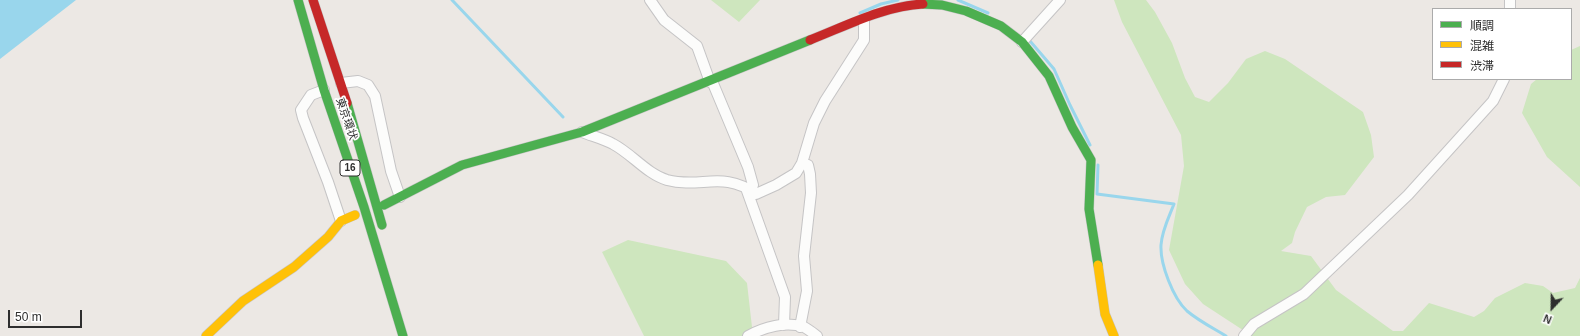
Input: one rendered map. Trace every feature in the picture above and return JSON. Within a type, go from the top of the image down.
[{"type":"main road","name":"東京環状","points":[[298,0],[324,90],[364,207],[403,336]]},
{"type":"main road","name":"東京環状","points":[[313,0],[341,84],[385,234]]},
{"type":"main road","points":[[384,206],[462,165],[479,159],[582,132],[895,8],[921,4],[942,5],[966,11],[1001,26],[1022,42],[1049,76],[1072,127],[1090,160],[1090,209],[1106,314],[1114,336]]},
{"type":"main road","points":[[206,336],[242,301],[294,267],[328,237],[341,221],[355,215]]},
{"type":"street","points":[[650,0],[664,20],[697,46],[748,167],[753,185],[748,189]]},
{"type":"street","points":[[1022,42],[1060,0]]},
{"type":"street","points":[[582,132],[614,144],[657,175],[666,179],[682,182],[717,180],[731,182],[756,194],[788,179],[796,173],[802,163],[814,123],[825,100],[864,40],[864,20]]},
{"type":"street","points":[[1244,336],[1254,324],[1304,294],[1408,195],[1493,101],[1504,80]]},
{"type":"street","points":[[341,84],[358,81],[368,85],[375,96],[391,171],[400,197]]},
{"type":"street","points":[[324,90],[311,95],[301,110],[341,221]]},
{"type":"street","points":[[800,327],[807,291],[804,256],[811,193],[808,165],[802,163]]},
{"type":"street","points":[[748,189],[785,296],[784,325]]},
{"type":"street","points":[[748,336],[765,328],[784,325],[804,327],[817,336]]},
{"type":"green space","points":[[711,0],[760,0],[739,22]]},
{"type":"green space","points":[[1114,0],[1146,0],[1155,12],[1172,43],[1185,78],[1195,97],[1209,102],[1228,83],[1246,59],[1265,51],[1285,59],[1363,112],[1371,135],[1374,157],[1345,195],[1326,197],[1307,207],[1295,232],[1292,243],[1281,251],[1311,256],[1336,290],[1393,331],[1403,331],[1429,303],[1474,317],[1484,311],[1495,298],[1525,283],[1543,286],[1553,293],[1575,288],[1580,278],[1580,336],[1252,336],[1203,304],[1185,284],[1169,250],[1184,166],[1181,135],[1122,22]]},
{"type":"green space","points":[[1580,46],[1580,187],[1547,157],[1522,113],[1531,84],[1536,80],[1572,80],[1572,50]]},
{"type":"green space","points":[[628,240],[726,261],[747,283],[753,336],[644,336],[602,252]]},
{"type":"water","points":[[0,0],[76,0],[0,59]]},
{"type":"waterway","points":[[452,0],[563,117]]},
{"type":"waterway","points":[[860,13],[881,4],[898,0]]},
{"type":"waterway","points":[[958,0],[988,13]]},
{"type":"waterway","points":[[1030,41],[1054,69],[1090,145]]},
{"type":"waterway","points":[[1098,165],[1097,194],[1174,204],[1164,229],[1161,245],[1161,253],[1168,280],[1177,298],[1187,311],[1226,336]]},
{"type":"traffic: fast","points":[[298,0],[324,90],[364,207],[403,336]]},
{"type":"traffic: fast","points":[[923,4],[942,5],[966,11],[1001,26],[1022,42],[1049,76],[1072,127],[1091,160],[1089,209],[1098,265]]},
{"type":"traffic: fast","points":[[384,205],[462,165],[582,132],[810,40]]},
{"type":"traffic: fast","points":[[347,103],[382,225]]},
{"type":"traffic: slow","points":[[206,336],[243,301],[294,267],[328,237],[341,221],[355,215]]},
{"type":"traffic: slow","points":[[1098,265],[1105,314],[1114,336]]},
{"type":"traffic: jam","points":[[313,0],[347,103]]},
{"type":"traffic: jam","points":[[810,40],[851,23],[894,8],[923,4]]}]
